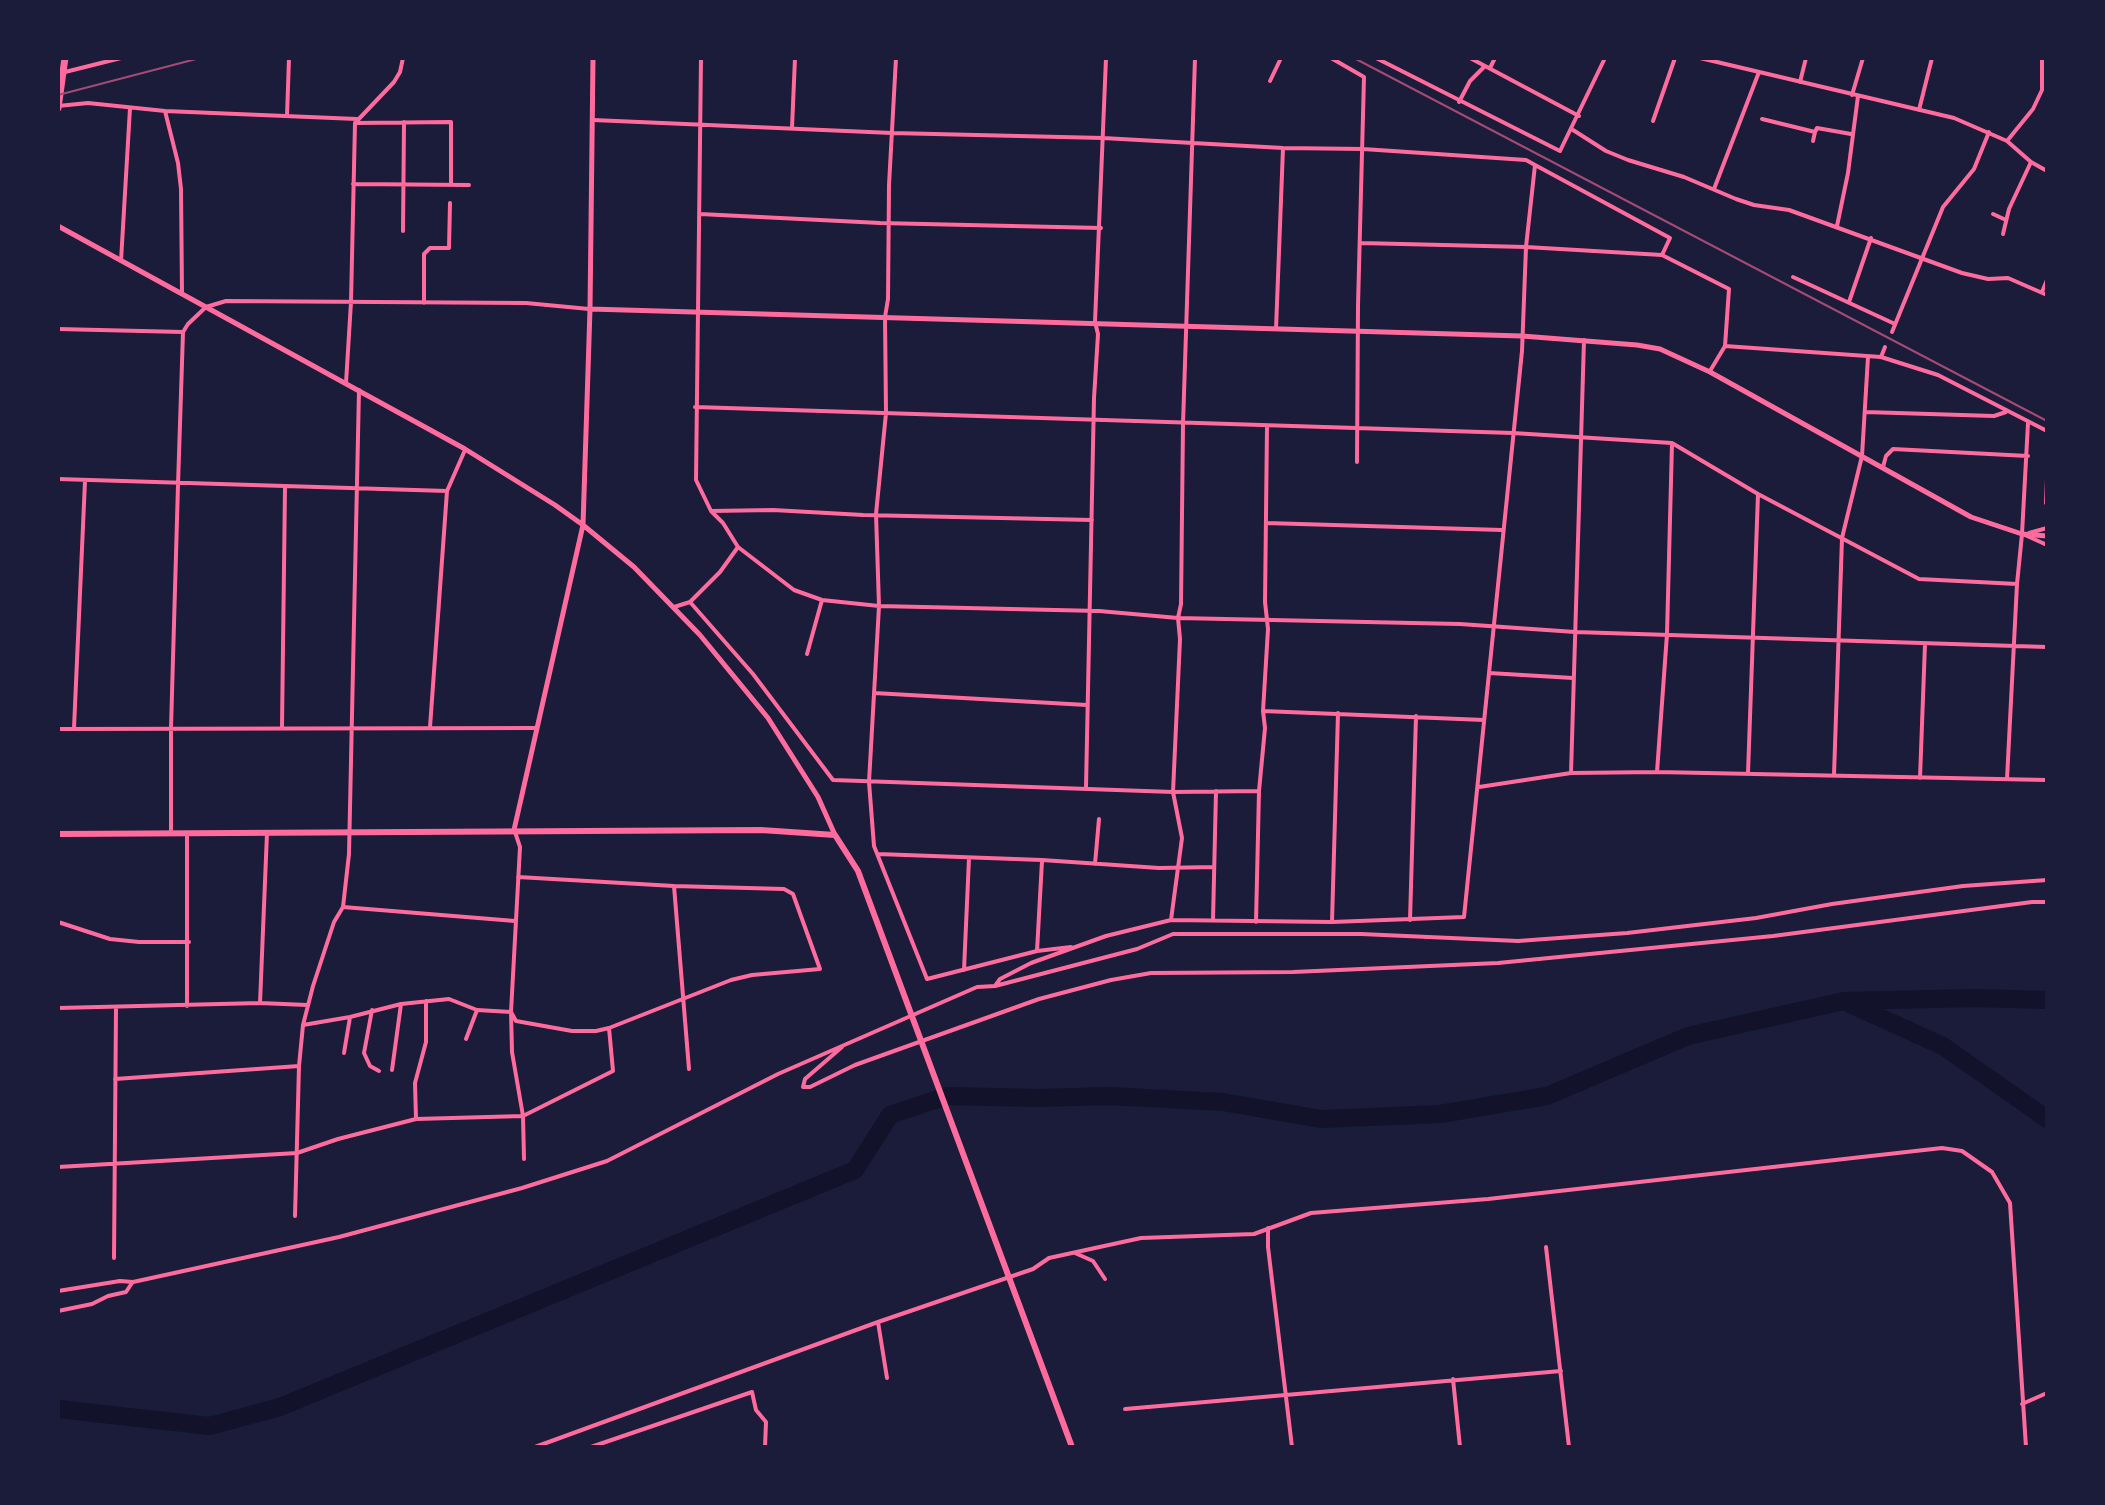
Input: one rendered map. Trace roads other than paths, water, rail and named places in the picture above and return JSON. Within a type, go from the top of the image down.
[{"type":"highway","points":[[58,107],[65,58]]},
{"type":"main road","points":[[58,834],[761,830],[835,835],[858,871],[1072,1447]]},
{"type":"street","points":[[63,73],[121,58]]},
{"type":"street","points":[[287,116],[289,58]]},
{"type":"street","points":[[346,383],[356,121],[394,82],[403,58]]},
{"type":"street","points":[[524,1159],[523,1116],[512,1052],[511,1012],[520,847],[514,830],[583,525],[593,58]]},
{"type":"street","points":[[701,58],[696,480],[711,511],[723,523],[738,547],[794,590],[822,600],[879,606],[2047,647]]},
{"type":"street","points":[[792,128],[795,58]]},
{"type":"street","points":[[896,58],[885,317],[886,413],[876,514],[879,606],[869,782],[874,846],[927,979],[1037,951],[1081,946]]},
{"type":"street","points":[[1086,787],[1098,334],[1095,322],[1106,58]]},
{"type":"street","points":[[1171,920],[1182,838],[1173,792],[1180,639],[1183,424],[1195,58]]},
{"type":"street","points":[[1270,81],[1281,58]]},
{"type":"street","points":[[1331,58],[1364,77],[1357,462]]},
{"type":"street","points":[[1376,58],[1560,151],[1573,130],[1605,58]]},
{"type":"street","points":[[1470,58],[1579,116]]},
{"type":"street","points":[[1459,102],[1470,81],[1495,58]]},
{"type":"street","points":[[1653,121],[1675,58]]},
{"type":"street","points":[[1700,58],[1954,118],[2007,141],[2047,171]]},
{"type":"street","points":[[1800,82],[1806,58]]},
{"type":"street","points":[[1837,226],[1848,173],[1855,96],[1863,58]]},
{"type":"street","points":[[1919,110],[1932,58]]},
{"type":"street","points":[[2007,141],[2033,109],[2042,90],[2042,58]]},
{"type":"street","points":[[1714,189],[1759,72]]},
{"type":"street","points":[[58,107],[88,103],[165,111],[356,121],[451,122],[451,185]]},
{"type":"street","points":[[121,261],[130,108]]},
{"type":"street","points":[[165,111],[181,189],[182,294]]},
{"type":"street","points":[[1762,119],[1815,132]]},
{"type":"street","points":[[593,120],[1363,149],[1526,160],[1670,238],[1662,255]]},
{"type":"street","points":[[403,231],[404,122]]},
{"type":"street","points":[[1813,141],[1817,128],[1851,134]]},
{"type":"street","points":[[1573,130],[1606,151],[1628,160],[1754,205],[1789,210],[1837,226],[1962,273],[1988,279],[2008,278],[2045,293],[2047,280]]},
{"type":"street","points":[[1892,332],[1943,207],[1974,169],[1989,132]]},
{"type":"street","points":[[1276,329],[1283,148]]},
{"type":"street","points":[[2003,234],[2009,209],[2031,162]]},
{"type":"street","points":[[995,986],[1000,979],[1031,963],[1106,936],[1171,920],[1332,922],[1464,917],[1513,433],[1535,165]]},
{"type":"street","points":[[353,184],[469,185]]},
{"type":"street","points":[[424,303],[424,254],[430,248],[449,248],[450,203]]},
{"type":"street","points":[[700,214],[1101,228]]},
{"type":"street","points":[[1993,214],[2006,220]]},
{"type":"street","points":[[58,226],[465,449],[583,525],[634,567],[700,635],[768,718],[818,797],[835,835]]},
{"type":"street","points":[[1849,302],[1871,238]]},
{"type":"street","points":[[1361,243],[1526,247],[1662,255],[1729,289],[1725,346],[1710,372]]},
{"type":"street","points":[[1793,277],[1895,324]]},
{"type":"street","points":[[171,835],[171,728],[183,332],[206,307],[226,301],[526,303],[590,309],[1522,336],[1660,349],[1710,372],[1971,517],[2047,545]]},
{"type":"street","points":[[58,329],[183,332]]},
{"type":"street","points":[[1571,773],[1584,340]]},
{"type":"street","points":[[1725,346],[1881,357],[1938,375],[2047,431]]},
{"type":"street","points":[[1881,357],[1885,347]]},
{"type":"street","points":[[1834,775],[1842,538],[1862,456],[1868,357]]},
{"type":"street","points":[[295,1216],[303,1025],[334,922],[343,907],[349,832],[359,390]]},
{"type":"street","points":[[695,407],[1513,433],[1672,443],[1758,494],[1919,579],[2017,584]]},
{"type":"street","points":[[1865,412],[1994,416],[2007,412]]},
{"type":"street","points":[[2007,779],[2028,421]]},
{"type":"street","points":[[1256,922],[1268,629],[1265,618],[1267,427]]},
{"type":"street","points":[[1657,772],[1667,634],[1672,443]]},
{"type":"street","points":[[430,727],[447,491],[465,449]]},
{"type":"street","points":[[1883,467],[1886,456],[1893,449],[2028,456]]},
{"type":"street","points":[[58,479],[447,491]]},
{"type":"street","points":[[2046,503],[2047,479]]},
{"type":"street","points":[[74,728],[85,481]]},
{"type":"street","points":[[282,727],[285,487]]},
{"type":"street","points":[[1748,773],[1758,494]]},
{"type":"street","points":[[711,511],[773,510],[1092,520]]},
{"type":"street","points":[[1266,523],[1502,530]]},
{"type":"street","points":[[2022,534],[2047,528]]},
{"type":"street","points":[[2022,534],[2047,536]]},
{"type":"street","points":[[673,607],[690,602],[720,572],[738,547]]},
{"type":"street","points":[[807,654],[822,600]]},
{"type":"street","points":[[690,602],[753,674],[833,780],[1173,792],[1259,791]]},
{"type":"street","points":[[1920,778],[1925,644]]},
{"type":"street","points":[[1489,673],[1573,678]]},
{"type":"street","points":[[873,693],[1087,705]]},
{"type":"street","points":[[1263,711],[1484,720]]},
{"type":"street","points":[[1332,922],[1338,713]]},
{"type":"street","points":[[1410,920],[1416,716]]},
{"type":"street","points":[[58,729],[537,728]]},
{"type":"street","points":[[1479,787],[1571,773],[1748,773],[2047,780]]},
{"type":"street","points":[[1213,920],[1216,791]]},
{"type":"street","points":[[1095,864],[1099,819]]},
{"type":"street","points":[[260,1003],[267,833]]},
{"type":"street","points":[[187,834],[187,1006]]},
{"type":"street","points":[[878,854],[1159,868],[1214,867]]},
{"type":"street","points":[[964,970],[969,858]]},
{"type":"street","points":[[1037,951],[1042,860]]},
{"type":"street","points":[[511,1012],[516,1021],[572,1031],[609,1028],[731,980],[820,969],[793,894],[784,889],[518,877]]},
{"type":"street","points":[[58,1291],[120,1281],[133,1282],[339,1237],[522,1188],[607,1161],[778,1074],[977,987],[995,986],[1137,949],[1173,934],[1361,934],[1518,941],[1727,922],[1963,886],[2047,880]]},
{"type":"street","points":[[674,886],[689,1069]]},
{"type":"street","points":[[846,1043],[805,1079],[803,1087],[810,1087],[855,1065],[1039,999],[1151,973],[1293,972],[1498,963],[1758,937],[2047,902]]},
{"type":"street","points":[[343,907],[515,921]]},
{"type":"street","points":[[58,922],[110,939],[189,942]]},
{"type":"street","points":[[303,1025],[401,1004],[449,999],[477,1010],[511,1012]]},
{"type":"street","points":[[416,1119],[415,1083],[426,1042],[426,1001]]},
{"type":"street","points":[[58,1008],[260,1003],[307,1005]]},
{"type":"street","points":[[392,1070],[401,1004]]},
{"type":"street","points":[[114,1258],[116,1007]]},
{"type":"street","points":[[372,1010],[364,1053],[370,1066],[379,1071]]},
{"type":"street","points":[[466,1039],[477,1010]]},
{"type":"street","points":[[344,1053],[350,1017]]},
{"type":"street","points":[[58,1167],[297,1153],[416,1119],[523,1116],[613,1071],[609,1028]]},
{"type":"street","points":[[115,1079],[299,1066]]},
{"type":"street","points":[[535,1447],[1033,1269],[1049,1258],[1141,1238],[1254,1234],[1311,1213],[1488,1199],[1942,1148],[1962,1151],[1992,1172],[2010,1203],[2026,1447]]},
{"type":"street","points":[[1268,1228],[1292,1447]]},
{"type":"street","points":[[1546,1247],[1569,1447]]},
{"type":"street","points":[[1073,1253],[1093,1261],[1105,1279]]},
{"type":"street","points":[[58,1311],[92,1304],[126,1292],[133,1282]]},
{"type":"street","points":[[878,1322],[887,1378]]},
{"type":"street","points":[[1125,1409],[1561,1371]]},
{"type":"street","points":[[1453,1379],[1460,1447]]},
{"type":"street","points":[[591,1447],[752,1392],[756,1410],[766,1422],[765,1447]]},
{"type":"street","points":[[2022,1404],[2047,1393]]},
{"type":"waterway","points":[[58,1409],[210,1426],[280,1407],[855,1170],[890,1115],[947,1096],[1109,1096],[1223,1102],[1321,1119],[1440,1114],[1547,1096],[1688,1036],[1844,1001],[2047,1000]]},
{"type":"waterway","points":[[1850,1004],[1943,1046],[2047,1119]]},
{"type":"tram line","points":[[58,95],[200,58]]},
{"type":"tram line","points":[[1354,58],[2047,421]]}]
